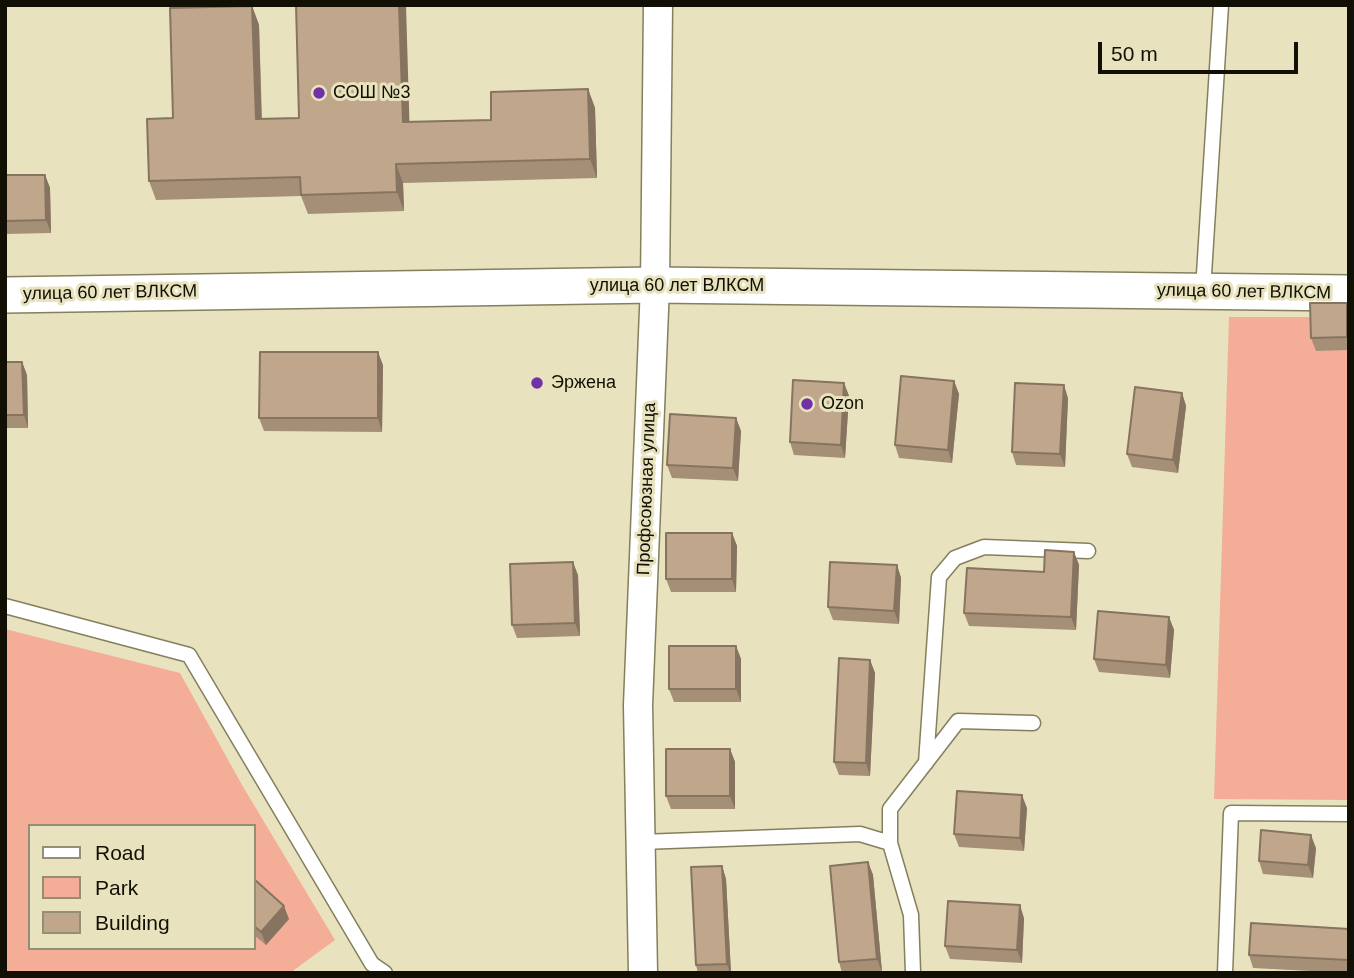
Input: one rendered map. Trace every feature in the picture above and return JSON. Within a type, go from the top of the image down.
[{"type":"street","name":"Профсоюзная улица","points":[[643,973],[638,705],[654,285],[658,5]]},
{"type":"street","name":"улица 60 лет ВЛКСМ","points":[[5,295],[654,285],[1349,293]]},
{"type":"lane","points":[[1203,291],[1221,5]]},
{"type":"lane","points":[[926,763],[939,577],[955,558],[984,547],[1088,551]]},
{"type":"lane","points":[[5,606],[189,655],[372,964],[385,973]]},
{"type":"lane","points":[[913,973],[911,915],[890,843],[890,809],[958,721],[1033,723]]},
{"type":"lane","points":[[1225,973],[1231,813],[1349,814]]},
{"type":"lane","points":[[640,842],[860,834],[890,843]]},
{"type":"green space","points":[[1229,317],[1349,317],[1349,800],[1214,799]]},
{"type":"green space","points":[[5,629],[180,673],[242,785],[335,940],[290,973],[5,973]]},
{"type":"building","points":[[296,5],[399,5],[403,122],[491,120],[491,92],[588,89],[590,159],[396,164],[397,192],[301,195],[300,177],[149,181],[147,119],[173,118],[170,8],[252,6],[256,119],[299,118]]},
{"type":"building","points":[[5,175],[45,175],[46,220],[5,221]]},
{"type":"building","points":[[1310,303],[1347,303],[1347,337],[1311,338]]},
{"type":"building","points":[[260,352],[378,352],[378,418],[259,418]]},
{"type":"building","points":[[5,362],[22,362],[24,415],[5,415]]},
{"type":"building","points":[[901,376],[954,381],[948,450],[895,445]]},
{"type":"building","points":[[793,380],[844,383],[841,445],[790,442]]},
{"type":"building","points":[[1015,383],[1064,385],[1060,454],[1012,452]]},
{"type":"building","points":[[1135,387],[1182,393],[1173,460],[1127,454]]},
{"type":"building","points":[[670,414],[736,418],[733,468],[667,465]]},
{"type":"building","points":[[666,533],[732,533],[732,579],[666,579]]},
{"type":"building","points":[[1045,550],[1074,552],[1071,617],[964,613],[967,568],[1044,572]]},
{"type":"building","points":[[573,562],[575,623],[512,625],[510,564]]},
{"type":"building","points":[[830,562],[897,565],[894,611],[828,607]]},
{"type":"building","points":[[1098,611],[1169,617],[1166,665],[1094,659]]},
{"type":"building","points":[[669,646],[736,646],[736,689],[669,689]]},
{"type":"building","points":[[839,658],[870,660],[866,763],[834,762]]},
{"type":"building","points":[[666,749],[730,749],[730,796],[666,796]]},
{"type":"building","points":[[957,791],[1022,795],[1020,838],[954,834]]},
{"type":"building","points":[[1261,830],[1311,835],[1308,865],[1259,861]]},
{"type":"building","points":[[868,862],[877,959],[839,962],[830,866]]},
{"type":"building","points":[[722,866],[727,964],[696,965],[691,867]]},
{"type":"building","points":[[256,881],[284,906],[261,932],[256,928]]},
{"type":"building","points":[[948,901],[1020,905],[1017,950],[945,946]]},
{"type":"building","points":[[1251,923],[1349,929],[1349,960],[1249,955]]},
{"type":"place","name":"СОШ №3","points":[[319,93]]},
{"type":"place","name":"Эржена","points":[[537,383]]},
{"type":"place","name":"Ozon","points":[[807,404]]}]
